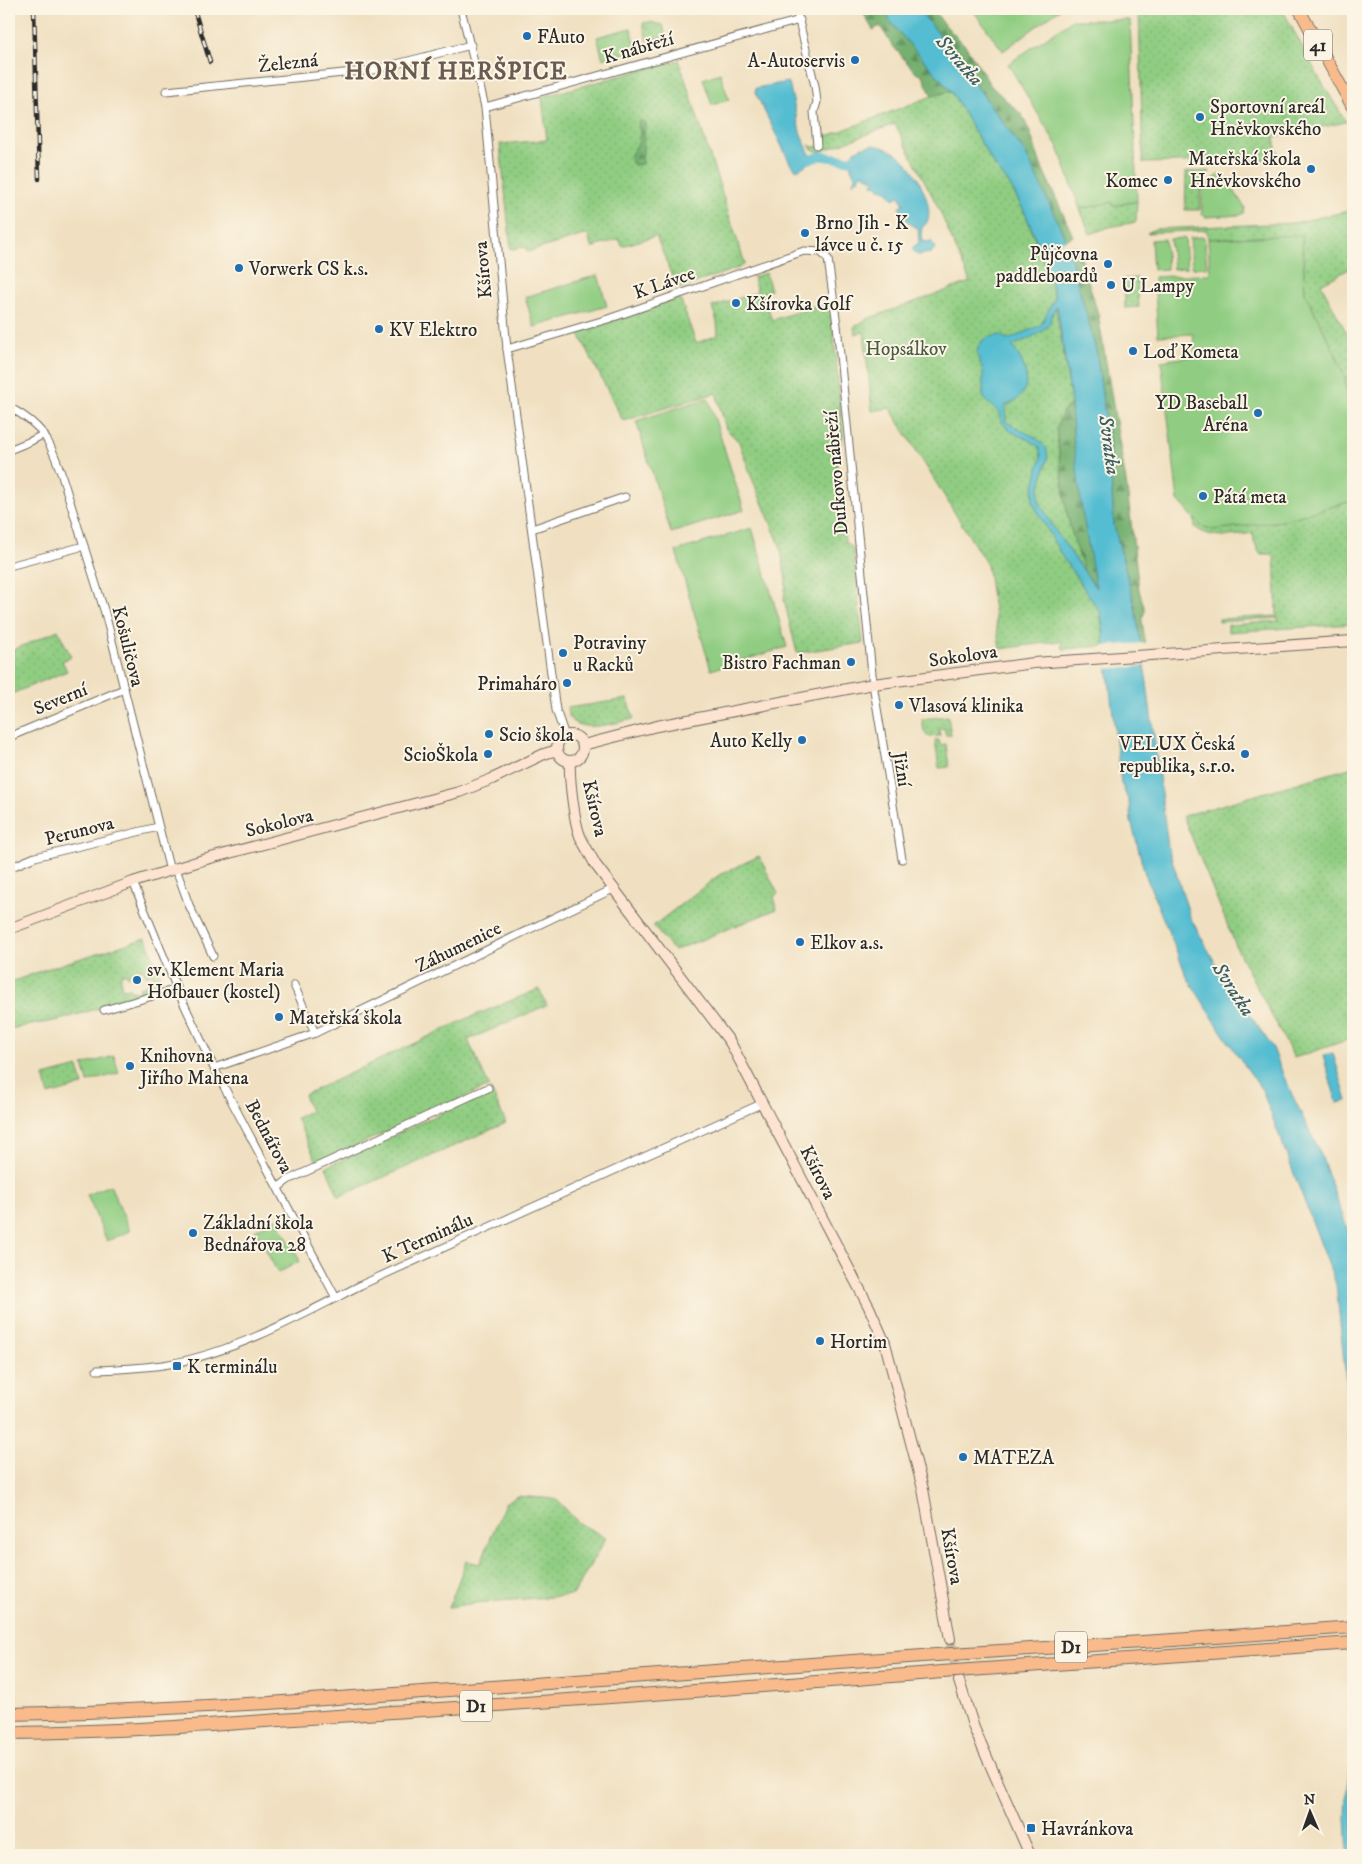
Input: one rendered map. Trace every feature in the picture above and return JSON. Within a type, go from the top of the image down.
[{"type":"highway","name":"D1","points":[[9,1714],[259,1703],[1353,1627]]},
{"type":"highway","name":"D1","points":[[9,1733],[88,1731],[282,1720],[744,1689],[942,1672],[1353,1643]]},
{"type":"main road","name":"41","points":[[1299,9],[1353,108]]},
{"type":"street","name":"Kšírova","points":[[461,9],[485,107],[507,349],[556,710],[565,736]]},
{"type":"street","points":[[796,9],[815,86],[817,102],[814,112],[817,145]]},
{"type":"street","name":"K nábřeží","points":[[485,107],[800,20]]},
{"type":"street","name":"Železná","points":[[166,91],[373,70],[471,45]]},
{"type":"street","name":"K Lávce","points":[[507,349],[608,319],[804,251],[821,252],[828,259]]},
{"type":"street","name":"Dufkovo nábřeží","points":[[828,259],[837,325],[873,684]]},
{"type":"street","name":"Košuličova","points":[[9,407],[30,420],[44,434],[61,473],[105,613],[158,827],[173,870]]},
{"type":"street","points":[[9,450],[31,442],[44,434]]},
{"type":"street","points":[[532,529],[625,497]]},
{"type":"street","points":[[9,566],[84,546]]},
{"type":"street","name":"Sokolova","points":[[583,745],[657,726],[873,684],[1034,662],[1353,641]]},
{"type":"street","name":"Jižní","points":[[873,684],[902,859]]},
{"type":"street","name":"Severní","points":[[9,737],[124,690]]},
{"type":"street","points":[[565,736],[576,736],[583,745],[582,755],[575,761],[570,762],[560,758],[556,750],[559,740],[565,736]]},
{"type":"street","name":"Sokolova","points":[[9,929],[134,882],[173,870],[444,797],[481,784],[556,750]]},
{"type":"street","name":"Kšírova","points":[[570,762],[569,771],[580,835],[595,864],[730,1042],[869,1307],[885,1343],[923,1489],[950,1640]]},
{"type":"street","name":"Perunova","points":[[9,868],[35,857],[158,827]]},
{"type":"street","points":[[173,870],[213,956]]},
{"type":"street","name":"Bednářova","points":[[134,882],[177,989],[214,1068],[279,1187],[336,1298]]},
{"type":"street","name":"Záhumenice","points":[[214,1068],[315,1033],[614,888]]},
{"type":"street","points":[[294,985],[315,1033]]},
{"type":"street","points":[[104,1010],[177,989]]},
{"type":"street","points":[[279,1187],[288,1180],[488,1088]]},
{"type":"street","name":"K Terminálu","points":[[97,1370],[146,1367],[204,1356],[233,1346],[763,1103]]},
{"type":"street","points":[[959,1681],[974,1728],[1030,1855]]},
{"type":"green space","points":[[861,9],[881,9],[951,91],[932,96],[921,73],[917,74],[893,46],[880,26],[873,30]]},
{"type":"green space","points":[[916,9],[934,9],[942,22],[965,45],[991,86],[1022,115],[1041,165],[1073,236],[1066,240],[1026,154],[932,25]]},
{"type":"green space","points":[[972,9],[1060,9],[1003,51]]},
{"type":"green space","points":[[1139,9],[1282,9],[1317,74],[1346,122],[1274,137],[1281,159],[1143,163]]},
{"type":"green space","points":[[1072,20],[1130,20],[1137,201],[1113,206],[1112,202],[1080,209],[1058,147],[1008,64]]},
{"type":"green space","points":[[650,22],[663,25],[666,37],[647,41],[643,23]]},
{"type":"green space","points":[[631,28],[637,50],[603,59],[597,37]]},
{"type":"green space","points":[[679,60],[745,264],[677,289],[656,236],[622,246],[619,239],[591,248],[588,234],[527,252],[526,247],[511,249],[500,144],[547,140],[542,97]]},
{"type":"green space","points":[[720,73],[729,100],[712,105],[703,79]]},
{"type":"green space","name":"Hopsálkov","points":[[951,91],[994,165],[1010,185],[1025,213],[1052,284],[1070,393],[1082,510],[1097,589],[1105,646],[1063,649],[1061,641],[1000,649],[987,565],[890,408],[872,411],[864,332],[855,334],[854,327],[867,319],[970,282],[938,207],[895,124],[819,152],[812,149],[809,145],[813,147],[821,146],[820,139],[932,96]]},
{"type":"green space","points":[[640,120],[645,123],[642,164],[634,165],[631,156],[639,141],[638,122]]},
{"type":"green space","points":[[1210,171],[1200,186],[1200,210],[1185,210],[1186,172]]},
{"type":"green space","points":[[1220,174],[1226,178],[1245,208],[1244,213],[1240,215],[1205,217],[1202,214],[1202,188]]},
{"type":"green space","points":[[1137,201],[1136,222],[1109,227],[1090,234],[1080,209],[1112,202],[1114,206]]},
{"type":"green space","points":[[1353,210],[1353,267],[1321,284],[1353,345],[1353,448],[1345,378],[1335,353],[1305,293],[1302,236],[1208,239],[1207,230],[1147,233],[1155,229],[1294,223]]},
{"type":"green space","name":"YD Baseball Aréna","points":[[1302,235],[1305,293],[1335,353],[1345,378],[1353,448],[1352,501],[1281,521],[1214,530],[1201,526],[1178,500],[1161,361],[1195,356],[1193,334],[1158,336],[1154,277],[1210,274],[1208,239]]},
{"type":"green space","points":[[1204,237],[1207,267],[1192,268],[1190,238]]},
{"type":"green space","points":[[1185,238],[1187,268],[1173,269],[1170,239]]},
{"type":"green space","points":[[1165,239],[1167,269],[1153,270],[1151,240]]},
{"type":"green space","points":[[1078,247],[1098,314],[1127,488],[1139,590],[1145,610],[1142,620],[1145,643],[1140,643],[1135,607],[1114,525],[1109,445],[1096,350],[1068,248]]},
{"type":"green space","points":[[766,273],[771,290],[763,293],[772,320],[824,303],[831,304],[843,436],[836,456],[845,542],[853,548],[863,643],[797,653],[784,600],[786,580],[780,545],[739,442],[726,429],[716,393],[623,421],[578,332],[680,298],[696,343],[718,335],[717,322],[712,307],[757,292],[753,277]]},
{"type":"green space","points":[[598,275],[607,306],[534,327],[525,297]]},
{"type":"green space","points":[[1137,278],[1139,307],[1125,308],[1124,279]]},
{"type":"green space","points":[[708,398],[744,510],[671,533],[636,421]]},
{"type":"green space","points":[[1071,404],[1078,474],[1097,589],[1084,571],[1066,508],[1056,429],[1063,411]]},
{"type":"green space","points":[[1353,469],[1353,624],[1228,632],[1228,625],[1279,621],[1278,618],[1219,622],[1219,619],[1277,616],[1274,556],[1260,554],[1254,541],[1253,533],[1223,536],[1208,534],[1195,527],[1194,517],[1201,526],[1214,529],[1281,521],[1352,501]]},
{"type":"green space","points":[[752,528],[787,647],[711,670],[676,551]]},
{"type":"green space","points":[[58,630],[71,657],[62,661],[67,671],[9,695],[9,652]]},
{"type":"green space","points":[[627,699],[634,719],[605,725],[584,726],[576,723],[570,717],[567,708]]},
{"type":"green space","points":[[948,716],[951,735],[946,735],[944,728],[939,729],[940,736],[930,737],[924,732],[922,719]]},
{"type":"green space","points":[[935,740],[939,740],[940,745],[946,744],[949,767],[939,768]]},
{"type":"green space","points":[[1353,767],[1353,1038],[1294,1058],[1238,951],[1183,816]]},
{"type":"green space","points":[[759,856],[778,894],[774,896],[777,909],[674,951],[653,926],[719,875]]},
{"type":"green space","points":[[146,938],[165,989],[59,1020],[9,1029],[9,983],[43,970]],"holes":[[[143,969],[146,975],[153,974],[154,979],[140,987],[139,992],[136,993],[129,988],[124,989],[121,987],[121,975],[126,973],[127,976],[131,972],[138,972],[138,970]]]},
{"type":"green space","points":[[539,989],[547,1005],[468,1040],[489,1086],[317,1162],[296,1118],[310,1111],[304,1095],[466,1019]]},
{"type":"green space","points":[[114,1056],[119,1073],[88,1082],[83,1065]]},
{"type":"green space","points":[[78,1067],[83,1085],[49,1095],[44,1076]]},
{"type":"green space","points":[[491,1090],[506,1123],[339,1197],[326,1167]]},
{"type":"green space","points":[[110,1185],[130,1231],[107,1241],[87,1195]]},
{"type":"green space","points":[[276,1218],[300,1261],[278,1273],[255,1230]]},
{"type":"green space","points":[[517,1496],[556,1499],[579,1523],[606,1538],[573,1595],[449,1607],[466,1561],[480,1564],[505,1503]]},
{"type":"water","points":[[881,9],[916,9],[932,25],[1026,154],[1066,240],[1096,350],[1109,445],[1114,525],[1135,607],[1147,683],[1168,847],[1190,917],[1222,975],[1273,1048],[1286,1082],[1321,1155],[1353,1245],[1353,1512],[1346,1382],[1336,1284],[1262,1090],[1223,1034],[1187,977],[1145,874],[1131,821],[1129,802],[1121,783],[1101,613],[1063,558],[1033,503],[1033,491],[1041,457],[1039,447],[1007,428],[1002,422],[1000,413],[983,396],[983,372],[977,353],[982,341],[989,337],[1000,335],[1008,340],[1041,325],[1055,297],[1040,249],[1025,213],[1010,185],[994,165],[951,91]],"holes":[[[1057,306],[1070,393],[1082,510],[1096,588],[1055,530],[1039,501],[1039,491],[1048,456],[1046,448],[1036,438],[1006,422],[1005,406],[1015,401],[1021,395],[1025,388],[1026,380],[1022,363],[1012,346],[1042,331],[1050,322],[1053,311]]]},
{"type":"water","points":[[788,82],[800,132],[812,159],[811,162],[797,170],[791,165],[755,92],[756,88]]},
{"type":"water","points":[[874,145],[897,154],[912,169],[922,186],[926,196],[929,215],[927,222],[922,227],[921,236],[923,242],[931,241],[935,248],[931,253],[918,255],[913,251],[913,247],[919,243],[918,228],[904,217],[899,207],[904,204],[899,196],[894,199],[886,190],[872,184],[874,180],[861,173],[858,180],[856,179],[853,183],[855,176],[850,163],[852,154],[856,150]]},
{"type":"water","points":[[1333,1053],[1347,1101],[1337,1103],[1323,1056]]},
{"type":"water","points":[[1353,1684],[1353,1855],[1348,1855],[1346,1818],[1347,1786],[1352,1751]]},
{"type":"pier","points":[[1069,239],[1071,247],[1040,258],[1037,250]]},
{"type":"pier","points":[[1143,643],[1146,666],[1105,669],[1102,646]]},
{"type":"waterway","points":[[812,159],[821,156],[849,160]]},
{"type":"tunnel","points":[[950,1639],[958,1678]]},
{"type":"railway","points":[[34,9],[39,179]]},
{"type":"railway","points":[[194,9],[210,62]]},
{"type":"place","name":"FAuto","points":[[527,36]]},
{"type":"place","name":"A-Autoservis","points":[[855,60]]},
{"type":"place","name":"Sportovní areál Hněvkovského","points":[[1200,117]]},
{"type":"place","name":"Mateřská škola Hněvkovského","points":[[1311,169]]},
{"type":"place","name":"Komec","points":[[1168,180]]},
{"type":"place","name":"Brno Jih - K lávce u č. 15","points":[[805,233]]},
{"type":"place","name":"Půjčovna paddleboardů","points":[[1108,264]]},
{"type":"place","name":"Vorwerk CS k.s.","points":[[239,268]]},
{"type":"place","name":"U Lampy","points":[[1111,285]]},
{"type":"place","name":"Kšírovka Golf","points":[[736,303]]},
{"type":"place","name":"KV Elektro","points":[[379,329]]},
{"type":"place","name":"Loď Kometa","points":[[1133,351]]},
{"type":"place","name":"YD Baseball Aréna","points":[[1258,413]]},
{"type":"place","name":"Pátá meta","points":[[1203,496]]},
{"type":"place","name":"Potraviny u Racků","points":[[563,653]]},
{"type":"place","name":"Bistro Fachman","points":[[851,662]]},
{"type":"place","name":"Primaháro","points":[[567,683]]},
{"type":"place","name":"Vlasová klinika","points":[[899,705]]},
{"type":"place","name":"Scio škola","points":[[489,734]]},
{"type":"place","name":"Auto Kelly","points":[[802,740]]},
{"type":"place","name":"ScioŠkola","points":[[488,754]]},
{"type":"place","name":"VELUX Česká republika, s.r.o.","points":[[1245,754]]},
{"type":"place","name":"Elkov a.s.","points":[[800,942]]},
{"type":"place","name":"sv. Klement Maria Hofbauer (kostel)","points":[[137,980]]},
{"type":"place","name":"Mateřská škola","points":[[279,1017]]},
{"type":"place","name":"Knihovna Jiřího Mahena","points":[[130,1066]]},
{"type":"place","name":"Základní škola Bednářova 28","points":[[193,1233]]},
{"type":"place","name":"Hortim","points":[[820,1341]]},
{"type":"place","name":"K terminálu","points":[[177,1366]]},
{"type":"place","name":"MATEZA","points":[[963,1457]]},
{"type":"place","name":"Havránkova","points":[[1031,1828]]},
{"type":"district","name":"HORNÍ HERŠPICE","points":[[456,71]]},
{"type":"water label","name":"Svratka","points":[[960,60]]},
{"type":"water label","name":"Svratka","points":[[1110,445]]},
{"type":"water label","name":"Svratka","points":[[1234,989]]}]
